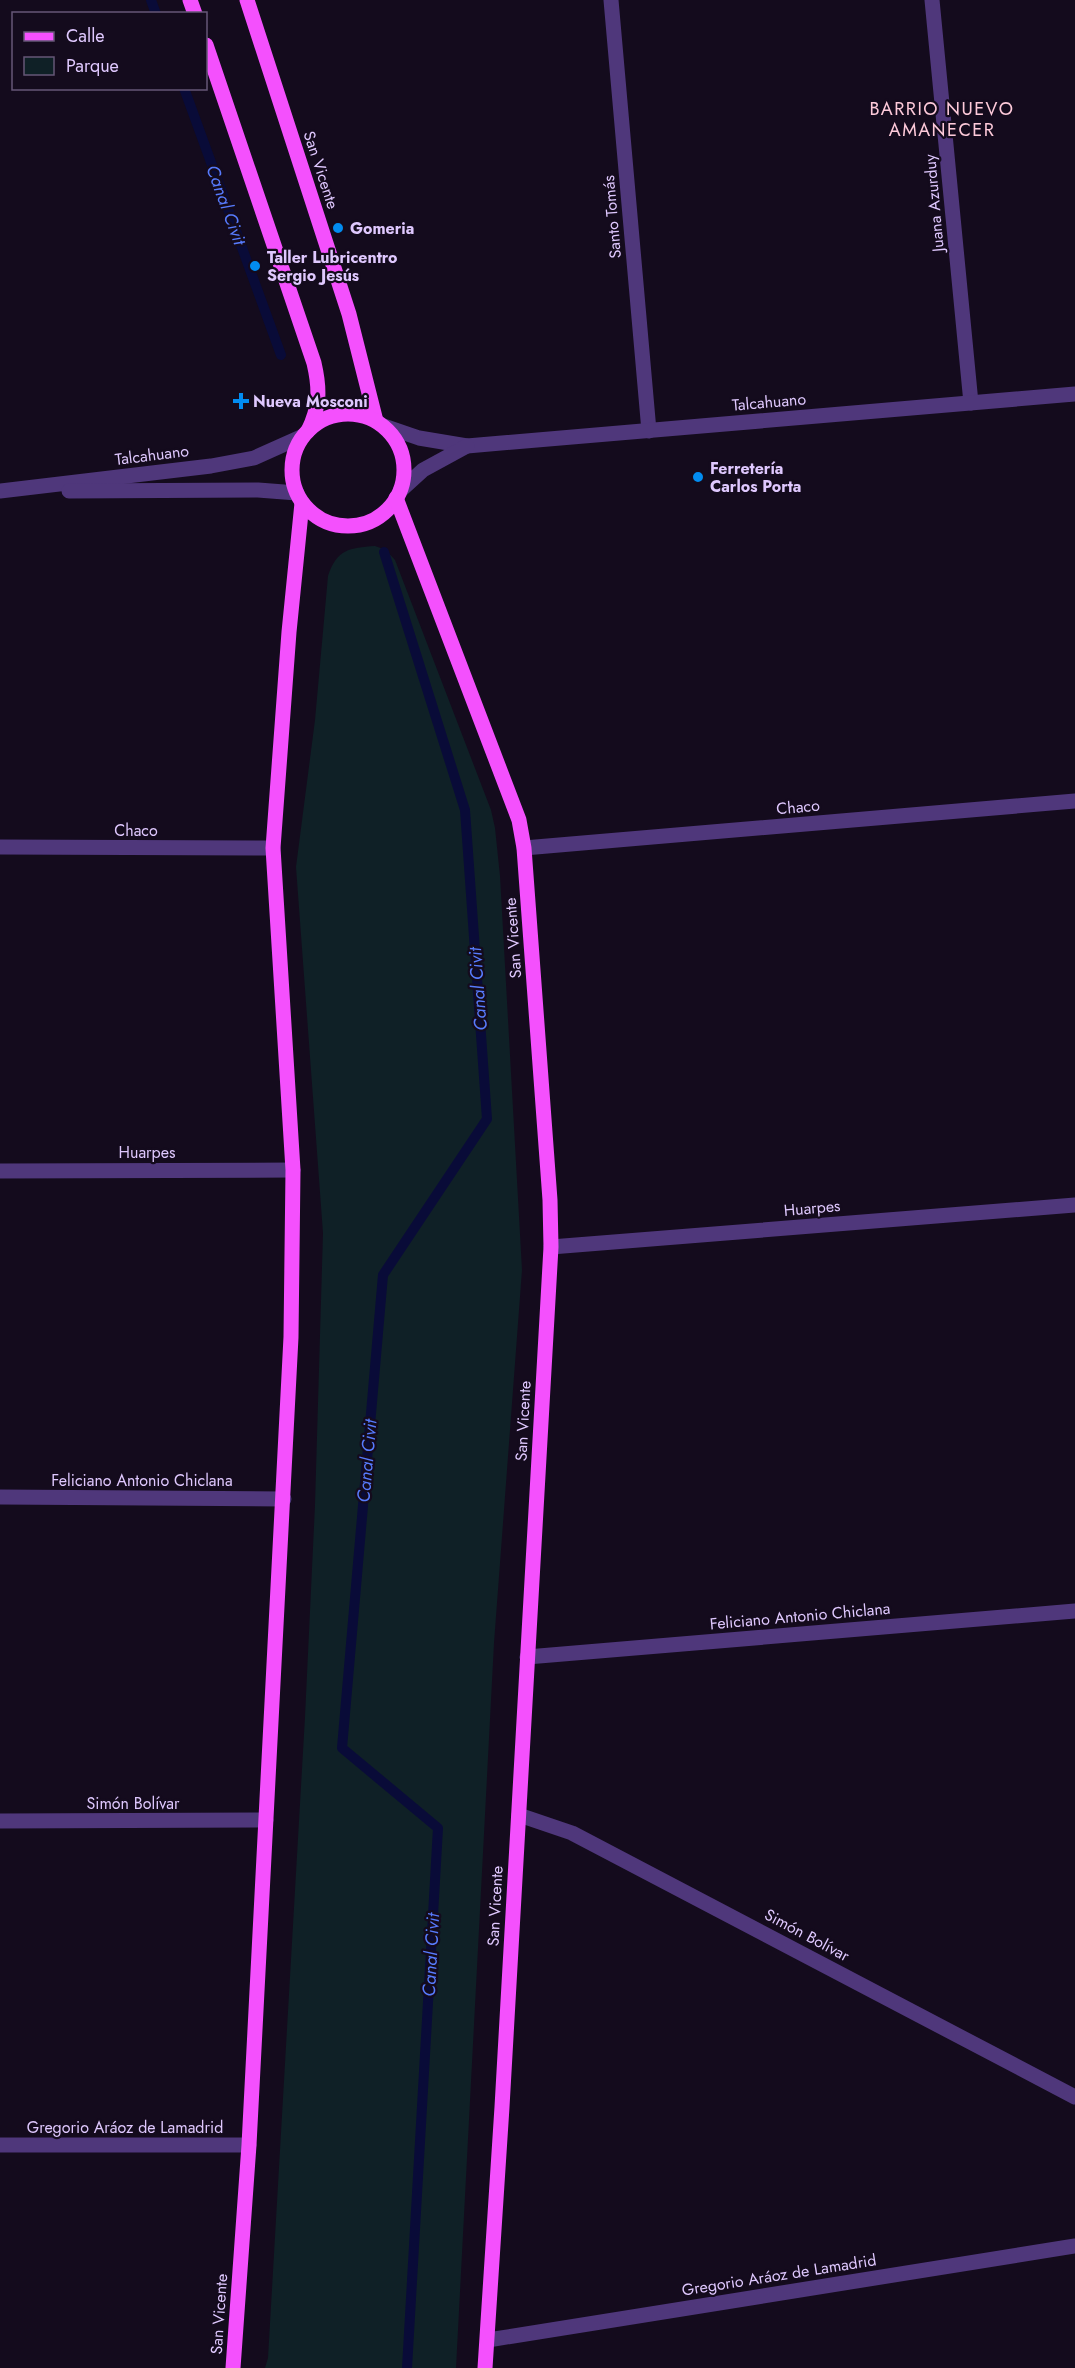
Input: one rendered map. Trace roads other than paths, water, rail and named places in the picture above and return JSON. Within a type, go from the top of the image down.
[{"type":"main road","name":"San Vicente","points":[[247,0],[349,314],[380,424]]},
{"type":"main road","points":[[207,48],[315,363],[320,396],[314,418],[305,433],[296,449],[292,463],[292,478],[299,498],[316,516],[332,524],[351,526],[369,522],[385,512],[398,494],[404,474],[402,456],[396,440],[380,424],[359,415],[340,414],[322,420],[305,433]]},
{"type":"main road","name":"San Vicente","points":[[398,494],[510,794],[524,848],[550,1200],[551,1247],[485,2368]]},
{"type":"main road","name":"San Vicente","points":[[233,2368],[249,2145],[284,1499],[293,1272],[293,1170],[273,848],[299,498]]},
{"type":"street","name":"Santo Tomás","points":[[611,0],[649,431]]},
{"type":"street","name":"Juana Azurduy","points":[[932,0],[971,403]]},
{"type":"street","name":"Talcahuano","points":[[380,424],[419,438],[467,446],[1075,394]]},
{"type":"street","name":"Talcahuano","points":[[0,491],[254,459],[305,433]]},
{"type":"street","name":"Talcahuano","points":[[398,494],[423,470],[467,446]]},
{"type":"street","name":"Talcahuano","points":[[0,491],[258,490],[299,498]]},
{"type":"street","name":"Chaco","points":[[524,848],[1075,801]]},
{"type":"street","name":"Chaco","points":[[0,847],[273,848]]},
{"type":"street","name":"Huarpes","points":[[0,1171],[293,1170]]},
{"type":"street","name":"Huarpes","points":[[551,1247],[1075,1205]]},
{"type":"street","name":"Feliciano Antonio Chiclana","points":[[0,1497],[284,1499]]},
{"type":"street","name":"Feliciano Antonio Chiclana","points":[[527,1658],[1075,1611]]},
{"type":"street","name":"Simón Bolívar","points":[[519,1815],[572,1833],[1075,2097]]},
{"type":"street","name":"Simón Bolívar","points":[[0,1821],[266,1820]]},
{"type":"street","name":"Gregorio Aráoz de Lamadrid","points":[[0,2145],[249,2145]]},
{"type":"street","name":"Gregorio Aráoz de Lamadrid","points":[[488,2340],[1075,2246]]},
{"type":"waterway","name":"Canal Civit","points":[[151,0],[155,12]]},
{"type":"waterway","name":"Canal Civit","points":[[185,90],[281,355]]},
{"type":"waterway","name":"Canal Civit","points":[[384,552],[465,810],[487,1119],[383,1275],[342,1748],[438,1828],[407,2368]]},
{"type":"place","name":"Gomeria","points":[[338,228]]},
{"type":"place","name":"Taller Lubricentro Sergio Jesús","points":[[255,266]]},
{"type":"place","name":"Nueva Mosconi","points":[[241,401]]},
{"type":"place","name":"Ferretería Carlos Porta","points":[[698,477]]},
{"type":"district","name":"BARRIO NUEVO AMANECER","points":[[942,119]]}]
